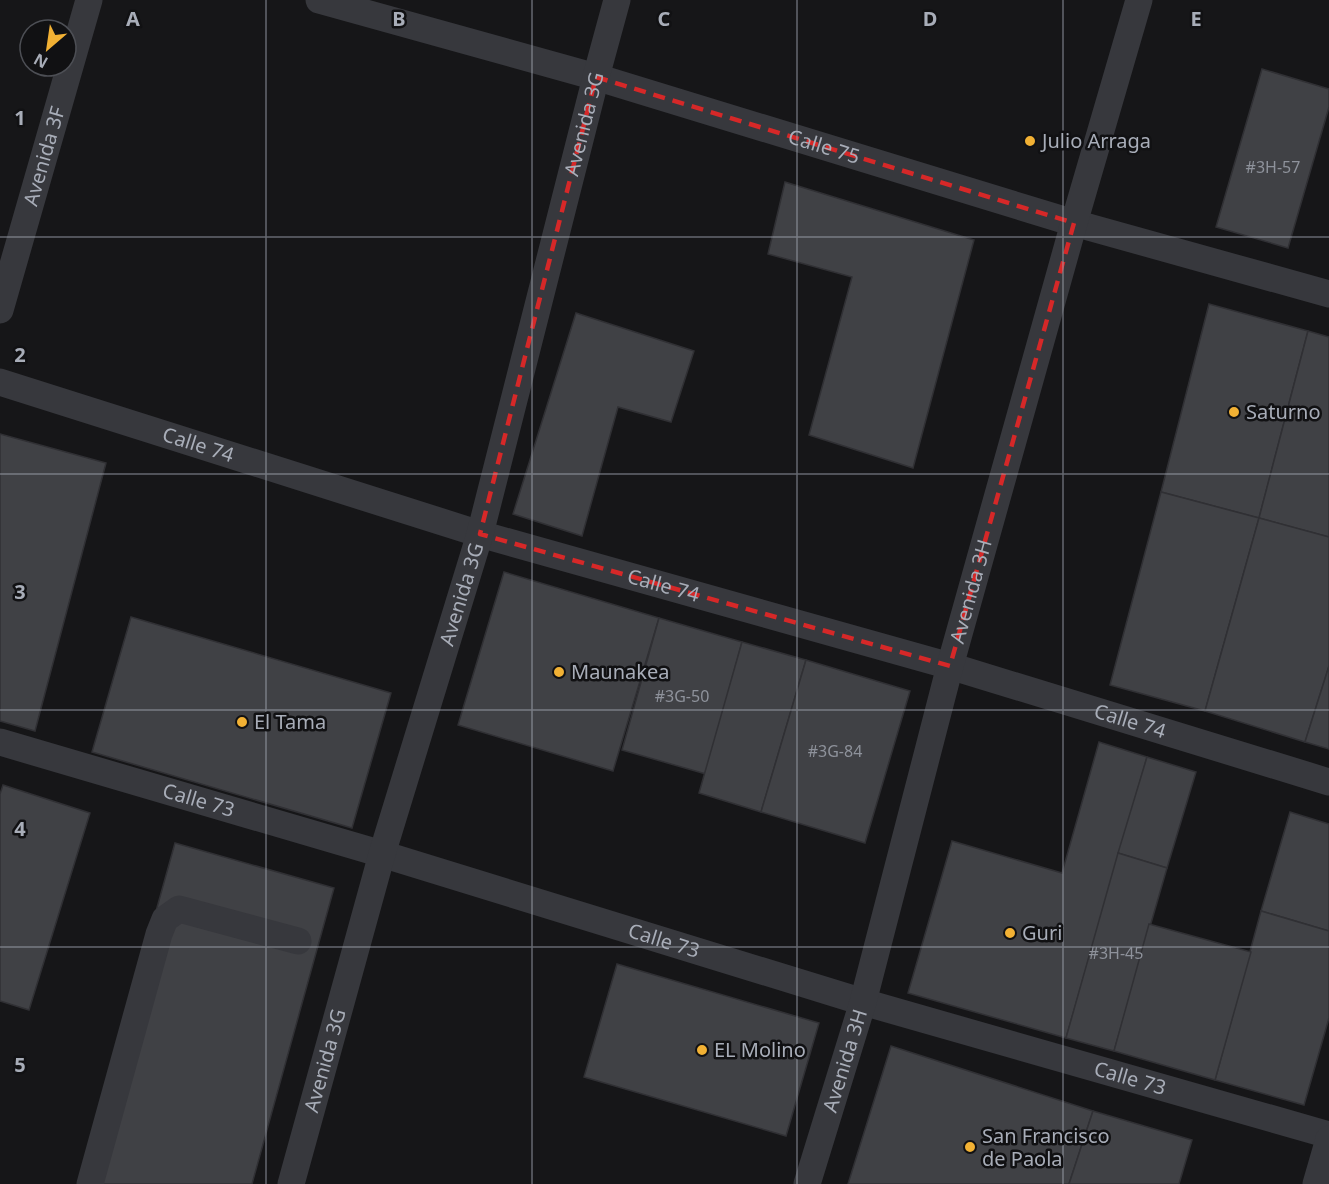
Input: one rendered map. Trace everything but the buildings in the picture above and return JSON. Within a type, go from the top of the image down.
[{"type":"street","name":"Avenida 3F","points":[[0,310],[89,0]]},
{"type":"street","name":"Calle 75","points":[[319,0],[596,77],[1074,222],[1329,294]]},
{"type":"street","name":"Avenida 3G","points":[[291,1184],[382,854],[480,534],[617,0]]},
{"type":"street","name":"Avenida 3H","points":[[807,1184],[863,1002],[950,666],[1138,0]]},
{"type":"street","name":"Calle 74","points":[[0,382],[480,534],[950,666],[1329,782]]},
{"type":"street","name":"Calle 73","points":[[0,742],[382,854],[863,1002],[1329,1137]]},
{"type":"street","points":[[90,1184],[165,919],[179,909],[298,941]]},
{"type":"street","points":[[1316,1184],[1329,1137]]},
{"type":"highlighted area","points":[[596,77],[1074,223],[950,666],[480,534]]},
{"type":"place","name":"Julio Arraga","points":[[1030,141]]},
{"type":"place","name":"Saturno","points":[[1234,412]]},
{"type":"place","name":"Maunakea","points":[[559,672]]},
{"type":"place","name":"El Tama","points":[[242,722]]},
{"type":"place","name":"Guri","points":[[1010,933]]},
{"type":"place","name":"EL Molino","points":[[702,1050]]},
{"type":"place","name":"San Francisco de Paola","points":[[970,1147]]}]
